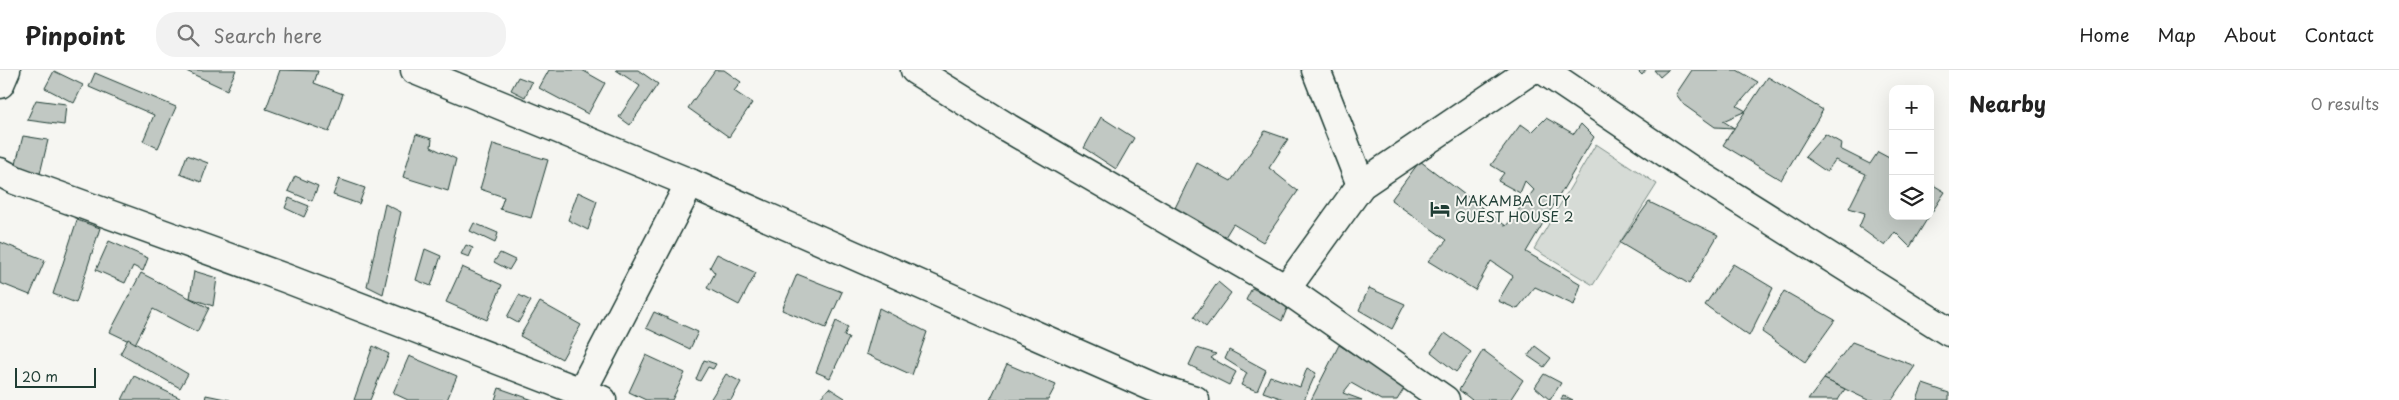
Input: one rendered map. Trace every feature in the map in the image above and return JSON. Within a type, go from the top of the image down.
[{"type":"street","points":[[0,84],[6,70]]},
{"type":"street","points":[[415,70],[690,183],[1153,387],[1195,400]]},
{"type":"street","points":[[914,70],[1008,128],[1286,289],[1445,400]]},
{"type":"street","points":[[1316,70],[1361,185]]},
{"type":"street","points":[[1286,289],[1361,185],[1531,70]]},
{"type":"street","points":[[1543,70],[1690,169],[1949,332]]},
{"type":"street","points":[[0,172],[15,180],[285,278],[592,396],[690,183]]},
{"type":"shaded area","points":[[1596,144],[1657,184],[1593,285],[1534,249]]},
{"type":"building","points":[[184,70],[236,70],[227,90]]},
{"type":"building","points":[[280,70],[318,71],[314,83],[343,94],[329,132],[266,109]]},
{"type":"building","points":[[549,70],[582,70],[605,83],[588,114],[539,88]]},
{"type":"building","points":[[616,70],[638,70],[658,84],[630,125],[619,117],[640,86]]},
{"type":"building","points":[[715,70],[724,70],[741,82],[734,91],[752,103],[729,137],[688,108]]},
{"type":"building","points":[[1637,70],[1646,70],[1642,75]]},
{"type":"building","points":[[1654,70],[1668,70],[1660,77]]},
{"type":"building","points":[[1692,70],[1737,70],[1758,82],[1737,106],[1746,111],[1723,121],[1734,128],[1715,127],[1684,105],[1676,94]]},
{"type":"building","points":[[54,71],[83,85],[74,103],[45,88]]},
{"type":"building","points":[[95,73],[176,107],[158,148],[143,141],[154,115],[89,87]]},
{"type":"building","points":[[518,77],[532,82],[525,97],[511,90]]},
{"type":"building","points":[[1768,77],[1823,110],[1781,180],[1723,145]]},
{"type":"building","points":[[36,100],[66,104],[64,125],[27,120]]},
{"type":"building","points":[[1101,117],[1134,138],[1116,169],[1084,148]]},
{"type":"building","points":[[1546,118],[1574,134],[1581,124],[1594,137],[1526,252],[1581,284],[1574,305],[1535,287],[1517,309],[1498,301],[1513,276],[1491,261],[1475,290],[1428,261],[1447,240],[1391,200],[1420,161],[1506,226],[1534,190],[1525,181],[1520,193],[1498,181],[1504,173],[1491,165],[1521,124],[1532,132]]},
{"type":"building","points":[[1265,131],[1288,139],[1269,168],[1298,191],[1263,242],[1233,224],[1222,242],[1174,210],[1197,163],[1231,181]]},
{"type":"building","points":[[416,134],[432,139],[431,147],[456,159],[448,191],[403,177]]},
{"type":"building","points":[[1825,134],[1841,143],[1840,149],[1870,164],[1878,152],[1889,158],[1889,220],[1927,220],[1910,247],[1895,232],[1885,246],[1859,227],[1865,213],[1849,208],[1866,174],[1835,160],[1827,172],[1805,157]]},
{"type":"building","points":[[23,136],[48,140],[39,178],[14,171]]},
{"type":"building","points":[[493,144],[548,160],[531,218],[500,209],[504,197],[480,189]]},
{"type":"building","points":[[187,155],[208,163],[201,182],[180,174]]},
{"type":"building","points":[[295,176],[318,186],[312,201],[288,191]]},
{"type":"building","points":[[339,179],[365,188],[359,204],[333,195]]},
{"type":"building","points":[[1934,185],[1945,192],[1934,209]]},
{"type":"building","points":[[578,192],[597,201],[588,230],[568,220]]},
{"type":"building","points":[[289,198],[309,206],[304,217],[285,208]]},
{"type":"building","points":[[1649,202],[1718,235],[1689,284],[1620,243]]},
{"type":"building","points":[[385,204],[401,212],[383,294],[367,286]]},
{"type":"building","points":[[77,220],[100,228],[76,303],[53,294]]},
{"type":"building","points":[[474,223],[498,233],[495,243],[470,231]]},
{"type":"building","points":[[109,241],[148,258],[143,271],[133,266],[125,283],[96,270]]},
{"type":"building","points":[[0,242],[45,260],[30,295],[0,283]]},
{"type":"building","points":[[466,245],[473,248],[469,257],[461,254]]},
{"type":"building","points":[[425,249],[441,256],[431,286],[416,280]]},
{"type":"building","points":[[500,253],[515,260],[509,270],[494,262]]},
{"type":"building","points":[[717,254],[756,273],[739,305],[707,288],[715,273],[710,267]]},
{"type":"building","points":[[1733,264],[1773,288],[1749,336],[1705,305]]},
{"type":"building","points":[[462,267],[502,285],[487,320],[446,302]]},
{"type":"building","points":[[194,271],[217,278],[213,306],[190,298]]},
{"type":"building","points":[[141,273],[209,308],[197,332],[153,309],[135,344],[110,332]]},
{"type":"building","points":[[797,274],[842,292],[826,328],[782,310]]},
{"type":"building","points":[[1218,282],[1231,293],[1206,327],[1194,317]]},
{"type":"building","points":[[1252,288],[1288,306],[1282,321],[1246,300]]},
{"type":"building","points":[[1369,288],[1405,304],[1392,329],[1359,310]]},
{"type":"building","points":[[1784,291],[1835,320],[1805,362],[1762,332]]},
{"type":"building","points":[[519,295],[531,301],[518,323],[507,317]]},
{"type":"building","points":[[540,302],[581,325],[562,359],[520,336]]},
{"type":"building","points":[[879,308],[927,332],[912,375],[866,354]]},
{"type":"building","points":[[654,312],[698,332],[690,349],[646,328]]},
{"type":"building","points":[[836,321],[848,327],[844,336],[849,338],[830,378],[816,372]]},
{"type":"building","points":[[1445,333],[1471,352],[1456,372],[1431,352]]},
{"type":"building","points":[[128,339],[188,374],[180,388],[120,354]]},
{"type":"building","points":[[1852,342],[1915,366],[1892,400],[1868,400],[1824,379]]},
{"type":"building","points":[[1339,345],[1405,387],[1397,400],[1381,400],[1351,383],[1343,393],[1362,400],[1311,400]]},
{"type":"building","points":[[373,346],[389,354],[370,400],[354,400]]},
{"type":"building","points":[[1535,346],[1551,358],[1544,367],[1528,356]]},
{"type":"building","points":[[1197,348],[1216,354],[1211,358],[1236,372],[1229,385],[1189,365]]},
{"type":"building","points":[[1229,350],[1266,370],[1257,391],[1241,385],[1247,373],[1225,359]]},
{"type":"building","points":[[1483,350],[1523,380],[1510,400],[1472,400],[1459,390]]},
{"type":"building","points":[[646,355],[685,373],[672,400],[646,400],[629,392]]},
{"type":"building","points":[[409,356],[457,376],[447,400],[408,400],[393,393]]},
{"type":"building","points":[[704,360],[716,364],[713,369],[708,367],[700,381],[696,379]]},
{"type":"building","points":[[1007,364],[1056,385],[1048,400],[990,400]]},
{"type":"building","points":[[1307,368],[1316,373],[1304,400],[1286,400],[1263,392],[1270,376],[1300,387]]},
{"type":"building","points":[[726,374],[741,382],[731,400],[710,400]]},
{"type":"building","points":[[1544,374],[1561,383],[1550,400],[1535,387]]},
{"type":"building","points":[[134,376],[182,399],[182,400],[122,400]]},
{"type":"building","points":[[1824,379],[1845,389],[1838,400],[1808,400]]},
{"type":"building","points":[[1923,384],[1949,393],[1949,400],[1917,400]]},
{"type":"building","points":[[499,388],[533,400],[495,400]]},
{"type":"building","points":[[829,388],[845,398],[843,400],[820,398]]},
{"type":"building","points":[[206,395],[230,400],[205,400]]},
{"type":"building","points":[[1563,395],[1573,400],[1561,400]]},
{"type":"place","name":"MAKAMBA CITY GUEST HOUSE 2","points":[[1440,209]]}]
